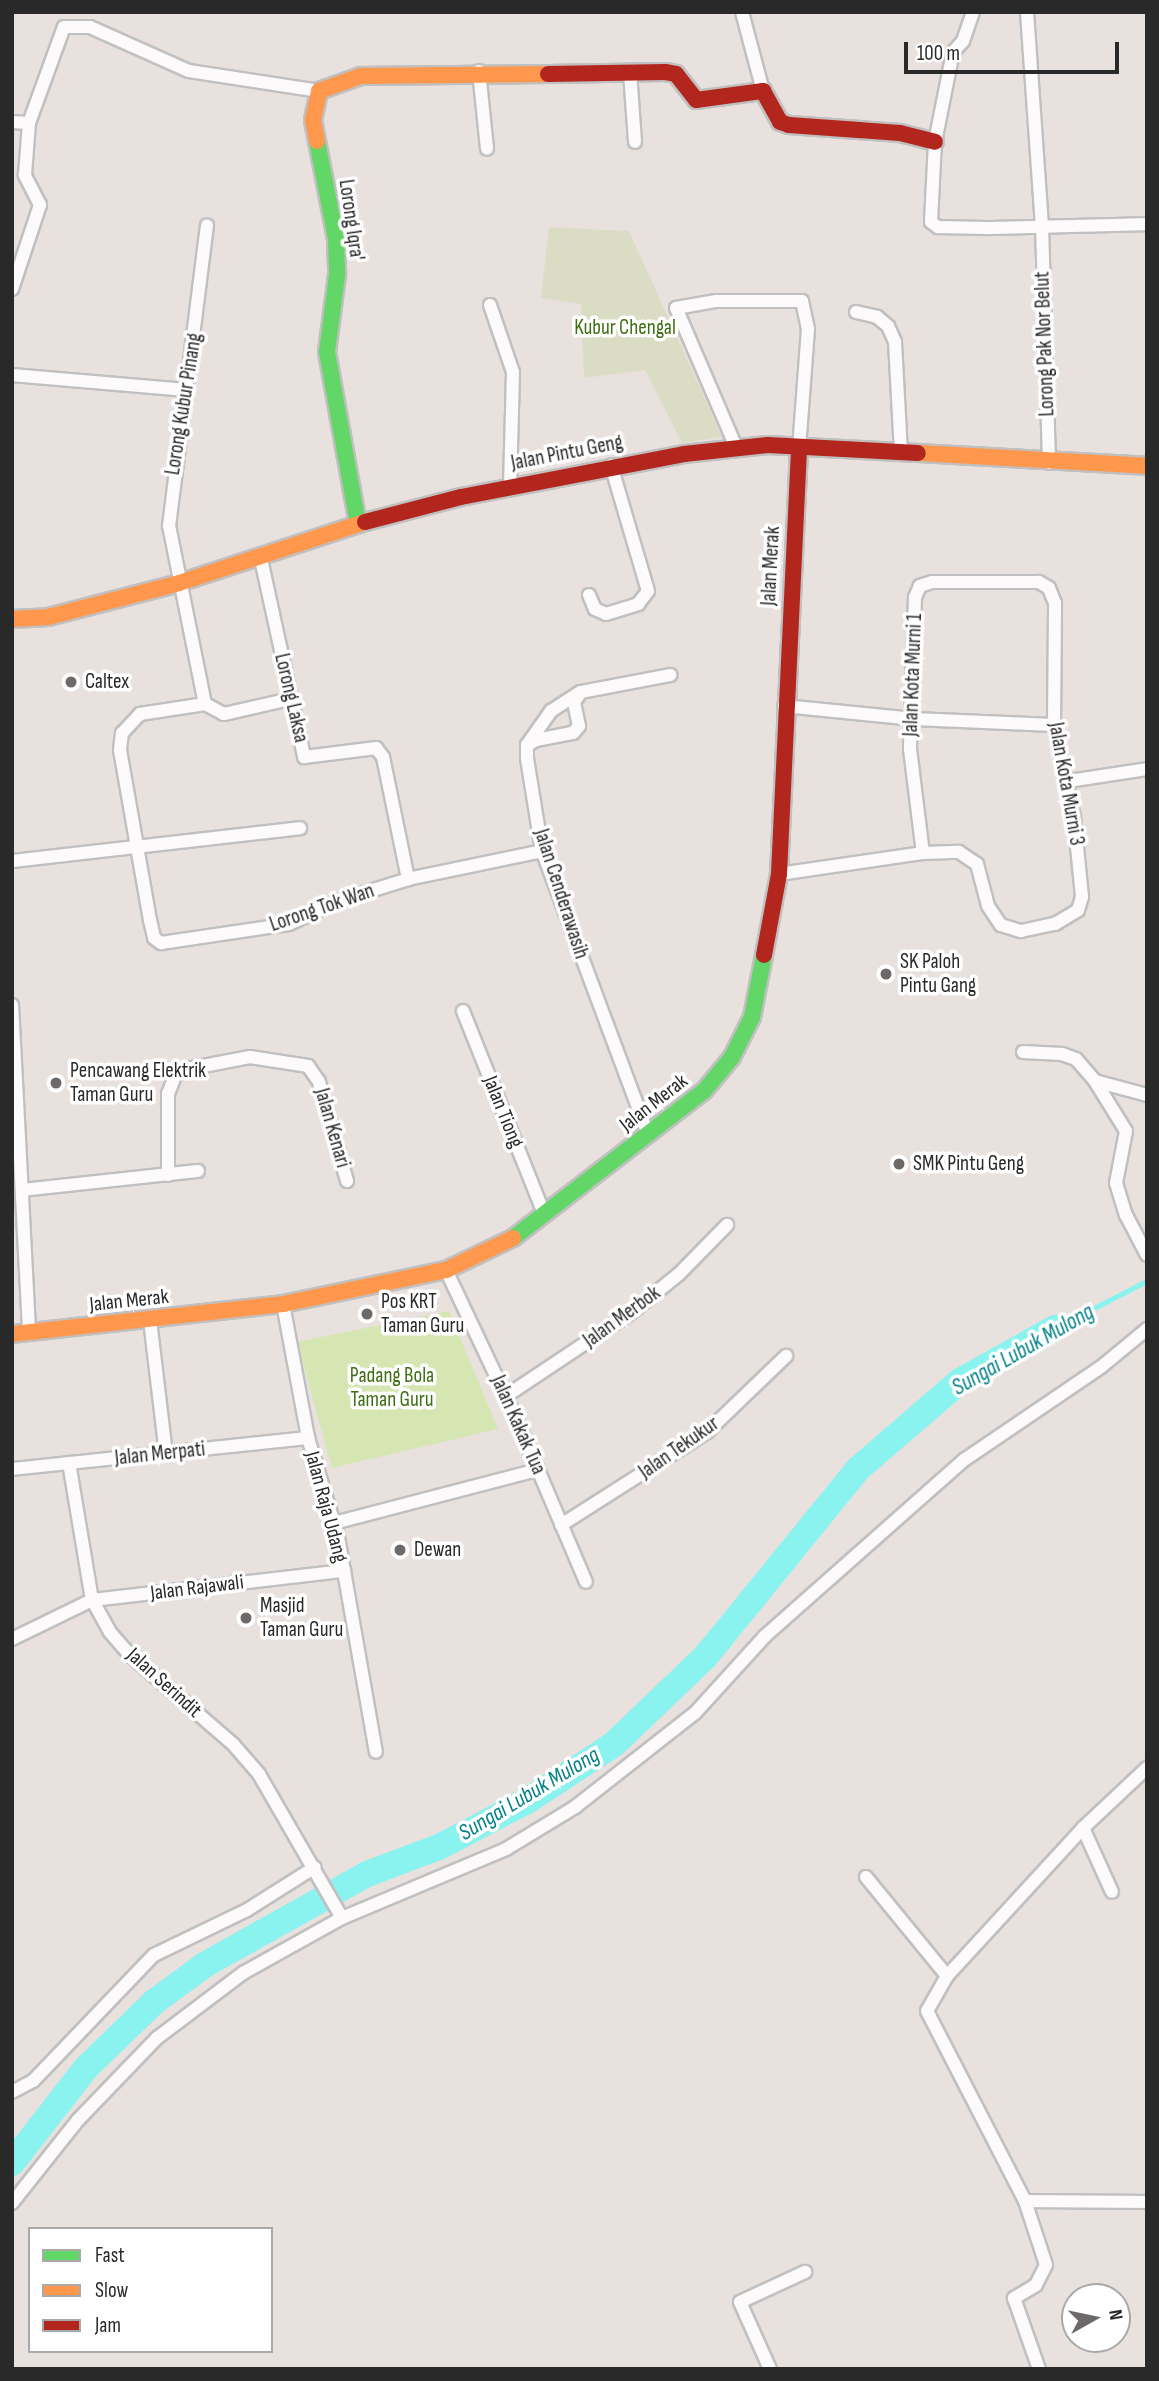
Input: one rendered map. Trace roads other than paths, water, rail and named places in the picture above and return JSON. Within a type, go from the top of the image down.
[{"type":"street","points":[[742,12],[763,91],[780,122],[789,125],[900,133],[935,142]]},
{"type":"street","points":[[973,12],[963,41],[953,52],[935,142],[931,222],[939,227],[1147,224]]},
{"type":"street","name":"Lorong Pak Nor Belut","points":[[1027,12],[1042,226],[1049,463]]},
{"type":"street","points":[[12,289],[40,205],[25,175],[29,123],[69,24],[90,27],[189,71],[319,91],[361,76],[479,71],[676,74],[696,100],[763,91]]},
{"type":"street","points":[[479,71],[488,149]]},
{"type":"street","points":[[630,72],[635,142]]},
{"type":"street","name":"Lorong Iqra'","points":[[319,91],[313,120],[336,239],[337,275],[327,352],[358,524]]},
{"type":"street","points":[[12,122],[29,123]]},
{"type":"street","name":"Lorong Kubur Pinang","points":[[205,704],[170,547],[170,497],[207,225]]},
{"type":"street","points":[[736,447],[676,307],[716,301],[802,301],[808,329],[799,448]]},
{"type":"street","points":[[490,305],[513,372],[510,485]]},
{"type":"street","points":[[856,312],[877,317],[888,326],[895,342],[901,454]]},
{"type":"street","points":[[12,375],[186,390]]},
{"type":"street","name":"Jalan Pintu Geng","points":[[12,619],[48,617],[179,583],[261,559],[358,524],[510,485],[611,465],[736,447],[1147,466]]},
{"type":"street","name":"Jalan Merak","points":[[12,1334],[283,1304],[446,1270],[509,1241],[704,1091],[739,1046],[761,981],[779,874],[784,706],[799,448]]},
{"type":"street","points":[[589,595],[595,609],[606,614],[638,604],[648,591],[611,465]]},
{"type":"street","name":"Lorong Laksa","points":[[261,559],[304,757],[376,748],[383,757],[408,879]]},
{"type":"street","name":"Jalan Kota Murni 1","points":[[923,853],[910,749],[914,719],[915,597],[920,586],[932,582],[1039,582],[1049,588]]},
{"type":"street","name":"Jalan Kota Murni 3","points":[[923,853],[959,852],[971,858],[977,864],[994,919],[1010,928],[1021,931],[1068,920],[1082,898],[1069,781],[1054,725],[1055,603],[1049,588]]},
{"type":"street","points":[[527,745],[546,716],[580,692],[670,675]]},
{"type":"street","points":[[527,745],[573,733],[579,726],[574,702],[580,692]]},
{"type":"street","points":[[140,844],[120,750],[122,733],[140,714],[205,704],[224,714],[290,699]]},
{"type":"street","points":[[784,706],[914,719],[1054,725]]},
{"type":"street","name":"Jalan Cenderawasih","points":[[527,745],[542,851],[648,1134]]},
{"type":"street","points":[[1069,781],[1147,769]]},
{"type":"street","points":[[12,861],[140,844],[300,828]]},
{"type":"street","name":"Lorong Tok Wan","points":[[140,844],[150,920],[154,938],[161,943],[289,924],[338,901],[408,879],[542,851]]},
{"type":"street","points":[[779,874],[923,853]]},
{"type":"street","points":[[12,1005],[14,1086],[29,1332]]},
{"type":"street","name":"Jalan Tiong","points":[[463,1011],[544,1214]]},
{"type":"street","points":[[1023,1052],[1076,1059],[1095,1081],[1126,1131],[1116,1183],[1126,1215],[1141,1231],[1147,1255]]},
{"type":"street","name":"Jalan Kenari","points":[[168,1175],[168,1094],[177,1071],[250,1057],[308,1066],[319,1082],[347,1181]]},
{"type":"street","points":[[1095,1081],[1147,1095]]},
{"type":"street","points":[[22,1190],[198,1171]]},
{"type":"street","name":"Jalan Merbok","points":[[506,1396],[632,1312],[679,1275],[727,1225]]},
{"type":"street","name":"Jalan Kakak Tua","points":[[446,1270],[506,1396],[586,1582]]},
{"type":"street","name":"Jalan Raja Udang","points":[[283,1304],[307,1438],[334,1523],[344,1571],[376,1752]]},
{"type":"street","points":[[149,1320],[166,1454]]},
{"type":"street","points":[[12,2203],[78,2120],[157,2038],[243,1973],[341,1916],[506,1849],[575,1807],[695,1713],[765,1636],[964,1460],[1101,1367],[1147,1329]]},
{"type":"street","name":"Jalan Tekukur","points":[[561,1525],[707,1432],[786,1356]]},
{"type":"street","name":"Jalan Merpati","points":[[12,1469],[307,1438]]},
{"type":"street","name":"Jalan Serindit","points":[[69,1463],[92,1600],[129,1654],[234,1745],[259,1774],[341,1916]]},
{"type":"street","points":[[334,1523],[538,1470]]},
{"type":"street","name":"Jalan Rajawali","points":[[12,1639],[92,1600],[344,1571]]},
{"type":"street","points":[[1039,2369],[1014,2298],[1042,2278],[1046,2265],[1025,2201],[927,2011],[947,1976],[1083,1828],[1147,1768]]},
{"type":"street","points":[[1083,1828],[1112,1892]]},
{"type":"street","points":[[12,2092],[42,2072],[154,1955],[317,1872]]},
{"type":"street","points":[[866,1877],[947,1976]]},
{"type":"street","points":[[1025,2201],[1147,2202]]},
{"type":"street","points":[[769,2369],[740,2302],[805,2272]]},
{"type":"waterway","name":"Sungai Lubuk Mulong","points":[[1055,1328],[1147,1281]]},
{"type":"waterway","name":"Sungai Lubuk Mulong","points":[[12,2163],[86,2068],[154,2002],[206,1964],[367,1874],[439,1847],[527,1801],[614,1744],[706,1656],[858,1469],[960,1381],[1055,1328]]},
{"type":"place","name":"Caltex","points":[[71,682]]},
{"type":"place","name":"SK Paloh Pintu Gang","points":[[886,974]]},
{"type":"place","name":"Pencawang Elektrik Taman Guru","points":[[56,1083]]},
{"type":"place","name":"SMK Pintu Geng","points":[[899,1164]]},
{"type":"place","name":"Pos KRT Taman Guru","points":[[367,1314]]},
{"type":"place","name":"Dewan","points":[[400,1550]]},
{"type":"place","name":"Masjid Taman Guru","points":[[246,1618]]},
{"type":"park label","name":"Kubur Chengal","points":[[625,328]]},
{"type":"park label","name":"Padang Bola Taman Guru","points":[[392,1388]]}]
